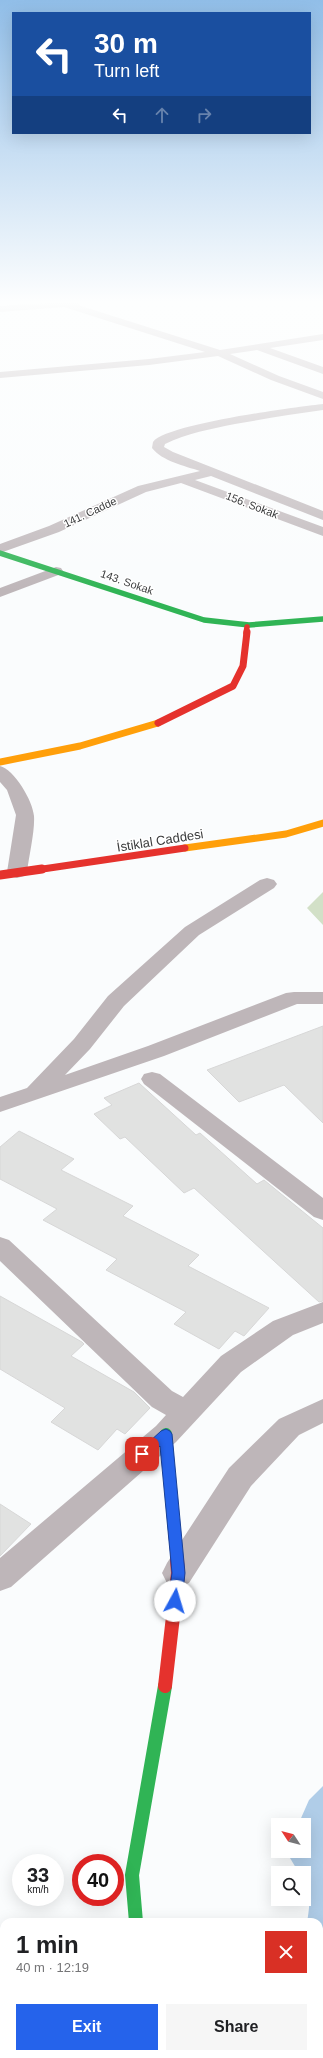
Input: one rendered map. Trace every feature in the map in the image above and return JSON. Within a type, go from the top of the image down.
[{"type":"street","points":[[323,406],[260,416],[172,435],[159,442],[158,448],[169,455],[323,516]]},
{"type":"street","name":"141. Cadde","points":[[0,549],[54,528],[116,499],[142,489],[212,472]]},
{"type":"street","name":"156. Sokak","points":[[181,479],[323,532]]},
{"type":"street","name":"143. Sokak","points":[[0,553],[204,620],[228,626],[247,627],[323,619]]},
{"type":"street","points":[[0,593],[56,571]]},
{"type":"street","points":[[0,762],[73,749],[142,729],[199,704],[233,686],[241,671],[247,627]]},
{"type":"street","points":[[0,771],[15,789],[25,815],[8,874]]},
{"type":"street","name":"İstiklal Caddesi","points":[[8,874],[102,862],[286,834],[323,823]]},
{"type":"street","points":[[35,1092],[82,1044],[116,1001],[192,931],[267,884]]},
{"type":"street","points":[[0,1105],[156,1051],[294,998],[323,998]]},
{"type":"street","points":[[152,1079],[323,1211]]},
{"type":"street","points":[[0,1246],[162,1399],[185,1413]]},
{"type":"street","points":[[0,1577],[166,1434],[231,1364],[283,1328],[323,1312]]},
{"type":"street","points":[[178,1573],[240,1477],[289,1427],[323,1410]]},
{"type":"street","points":[[136,1918],[132,1875],[167,1673],[178,1573],[166,1434]]},
{"type":"green space","points":[[323,892],[323,925],[307,908]]},
{"type":"water","points":[[323,1786],[323,1918],[308,1918],[309,1906],[311,1906],[311,1866],[295,1866],[290,1858],[311,1858],[311,1818],[301,1818],[309,1800]]},
{"type":"building","points":[[323,1026],[323,1123],[284,1085],[239,1102],[207,1070]]},
{"type":"building","points":[[139,1083],[196,1135],[200,1133],[257,1184],[264,1180],[323,1228],[323,1301],[319,1302],[194,1188],[184,1193],[125,1137],[120,1139],[94,1114],[112,1105],[104,1098]]},
{"type":"building","points":[[19,1131],[74,1159],[61,1170],[133,1206],[123,1216],[199,1255],[188,1266],[269,1308],[244,1336],[235,1331],[219,1349],[174,1324],[186,1312],[106,1270],[117,1259],[43,1220],[57,1209],[0,1179],[0,1147]]},
{"type":"building","points":[[0,1296],[82,1342],[84,1344],[71,1356],[134,1392],[150,1408],[125,1434],[117,1429],[98,1450],[51,1422],[65,1408],[0,1369]]},
{"type":"building","points":[[0,1504],[31,1524],[0,1556]]},
{"type":"traffic: fast","points":[[0,553],[204,620],[249,625],[278,624],[323,619]]},
{"type":"traffic: fast","points":[[166,1434],[174,1531]]},
{"type":"traffic: fast","points":[[136,1918],[132,1875],[165,1686]]},
{"type":"traffic: slow","points":[[0,762],[80,746],[158,723]]},
{"type":"traffic: slow","points":[[185,848],[286,834],[323,823]]},
{"type":"traffic: jam","points":[[158,723],[233,686],[243,666],[247,627]]},
{"type":"traffic: jam","points":[[0,875],[185,848]]},
{"type":"traffic: jam","points":[[165,1686],[178,1573],[174,1531]]},
{"type":"route","points":[[142,1454],[166,1434],[178,1573],[175,1601]]}]
